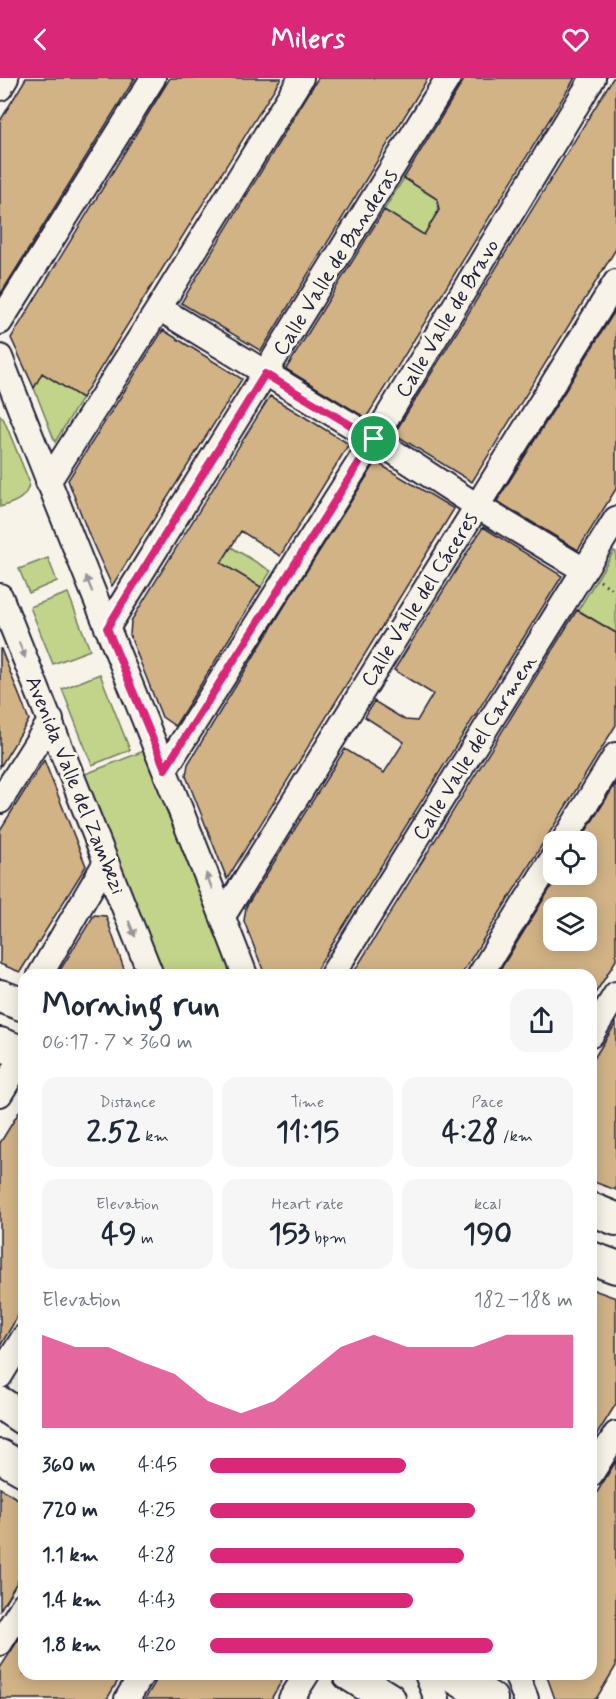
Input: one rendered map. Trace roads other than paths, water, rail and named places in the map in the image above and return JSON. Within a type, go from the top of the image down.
[{"type":"main road","points":[[0,1044],[18,1052]]},
{"type":"main road","points":[[597,1211],[616,1219]]},
{"type":"main road","points":[[597,1260],[616,1267]]},
{"type":"main road","points":[[0,1403],[18,1415]]},
{"type":"main road","points":[[0,1456],[18,1466]]},
{"type":"main road","points":[[359,1680],[389,1699]]},
{"type":"main road","points":[[460,1680],[491,1699]]},
{"type":"street","points":[[0,88],[6,78]]},
{"type":"street","points":[[0,322],[153,78]]},
{"type":"street","points":[[48,482],[301,78]]},
{"type":"street","name":"Calle Valle de Banderas","points":[[107,628],[448,78]]},
{"type":"street","name":"Calle Valle de Bravo","points":[[165,769],[374,439],[592,78]]},
{"type":"street","name":"Calle Valle del Cáceres","points":[[223,916],[616,282]]},
{"type":"street","points":[[159,308],[584,570]]},
{"type":"street","points":[[0,357],[243,969]]},
{"type":"street","name":"Calle Valle del Carmen","points":[[336,969],[616,519]]},
{"type":"street","name":"Avenida Valle del Zambezi","points":[[0,596],[149,969]]},
{"type":"street","points":[[0,801],[51,720]]},
{"type":"street","points":[[569,831],[616,755]]},
{"type":"street","points":[[44,969],[106,862]]},
{"type":"street","points":[[484,969],[543,874]]},
{"type":"street","points":[[597,1025],[616,994]]},
{"type":"street","points":[[0,1094],[18,1064]]},
{"type":"street","points":[[0,1376],[18,1347]]},
{"type":"street","points":[[597,1464],[616,1434]]},
{"type":"street","points":[[0,1643],[18,1614]]},
{"type":"street","points":[[127,1699],[138,1680]]},
{"type":"street","points":[[291,1699],[303,1680]]},
{"type":"street","points":[[429,1680],[437,1699]]},
{"type":"street","points":[[518,1680],[526,1699]]}]
